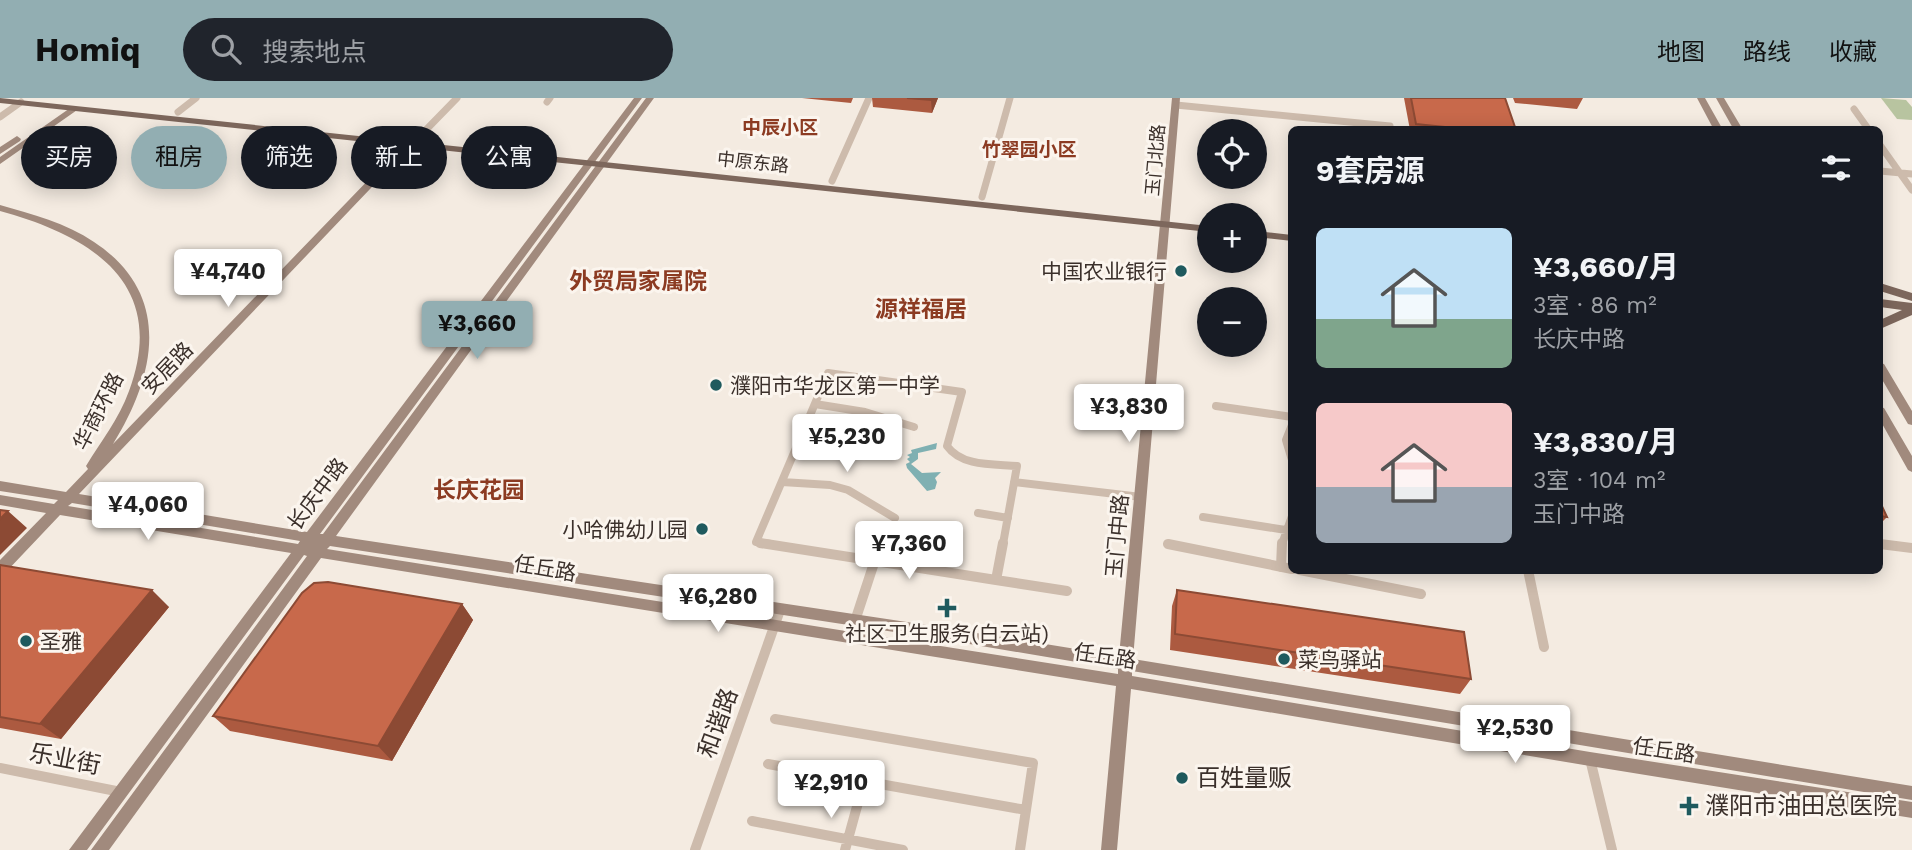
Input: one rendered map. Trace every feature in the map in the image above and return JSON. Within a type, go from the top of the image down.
[{"type":"main road","name":"中原东路","points":[[51,98],[351,132]]},
{"type":"main road","name":"中原东路","points":[[0,100],[351,134]]},
{"type":"main road","name":"中原东路","points":[[447,144],[1165,221],[1197,222]]},
{"type":"main road","name":"中原东路","points":[[598,160],[982,197],[1197,227]]},
{"type":"main road","points":[[1267,227],[1288,230]]},
{"type":"main road","points":[[1267,235],[1288,238]]},
{"type":"main road","points":[[1883,289],[1912,298]]},
{"type":"main road","points":[[1883,295],[1912,298]]},
{"type":"main road","points":[[1883,304],[1912,309]]},
{"type":"main road","points":[[1883,324],[1912,309]]},
{"type":"street","points":[[178,111],[196,98]]},
{"type":"street","points":[[428,126],[457,98]]},
{"type":"street","points":[[598,160],[638,98]]},
{"type":"street","points":[[598,160],[650,98]]},
{"type":"street","points":[[832,181],[869,98]]},
{"type":"street","points":[[982,197],[1010,98]]},
{"type":"street","points":[[1701,98],[1716,126]]},
{"type":"street","points":[[1720,98],[1737,126]]},
{"type":"street","points":[[0,117],[21,102]]},
{"type":"street","points":[[1176,102],[1390,126]]},
{"type":"street","name":"玉门北路","points":[[1165,221],[1176,102]]},
{"type":"street","points":[[0,151],[64,107]]},
{"type":"street","points":[[0,162],[76,108]]},
{"type":"street","points":[[1854,109],[1865,126]]},
{"type":"street","points":[[1883,149],[1912,190]]},
{"type":"street","name":"长庆中路","points":[[99,850],[309,552],[311,537],[598,160]]},
{"type":"street","name":"长庆中路","points":[[77,850],[309,552],[327,540],[598,160]]},
{"type":"street","points":[[1883,171],[1912,174]]},
{"type":"street","name":"安居路","points":[[69,497],[367,189]]},
{"type":"street","name":"华商环路","points":[[0,208],[60,225],[93,243],[130,279],[142,312],[141,363],[130,401],[106,444],[69,497],[0,569]]},
{"type":"street","name":"玉门中路","points":[[1109,850],[1165,221]]},
{"type":"street","points":[[1883,372],[1912,421]]},
{"type":"street","points":[[996,580],[1017,466],[963,459],[950,452],[947,446],[962,392],[828,373],[757,542],[875,561],[996,580],[1067,591]]},
{"type":"street","points":[[815,404],[888,416],[914,427]]},
{"type":"street","points":[[1216,406],[1288,415]]},
{"type":"street","points":[[1883,420],[1912,467]]},
{"type":"street","points":[[782,482],[831,485],[848,490],[895,518]]},
{"type":"street","points":[[1014,482],[1141,498]]},
{"type":"street","name":"任丘路","points":[[0,486],[327,540],[855,621],[1590,759],[1912,810]]},
{"type":"street","name":"任丘路","points":[[0,500],[309,552],[775,625],[1125,673],[1912,793]]},
{"type":"street","points":[[978,513],[1008,518]]},
{"type":"street","points":[[1168,544],[1286,568],[1282,540],[1288,531],[1203,517]]},
{"type":"street","points":[[1883,544],[1912,548]]},
{"type":"street","points":[[855,621],[875,561]]},
{"type":"street","points":[[1320,574],[1421,594]]},
{"type":"street","points":[[1529,574],[1544,648]]},
{"type":"street","name":"和谐路","points":[[695,850],[780,610]]},
{"type":"street","points":[[775,719],[1032,763],[1020,850]]},
{"type":"street","points":[[1590,759],[1612,850]]},
{"type":"street","points":[[768,764],[1026,810]]},
{"type":"street","name":"乐业街","points":[[0,768],[121,792]]},
{"type":"street","points":[[846,845],[864,781]]},
{"type":"street","points":[[752,821],[846,845],[903,850]]},
{"type":"green space","points":[[1881,98],[1906,100],[1912,107],[1912,120],[1897,119]]},
{"type":"water","points":[[937,443],[936,449],[918,453],[918,459],[911,464],[922,473],[941,472],[935,478],[935,489],[927,491],[907,468],[906,464],[910,462],[907,459],[910,457],[907,455],[912,453],[911,450]]},
{"type":"building","points":[[1411,98],[1505,98],[1515,126],[1435,126],[1416,124]]},
{"type":"building","points":[[0,510],[8,511],[0,519]]},
{"type":"building","points":[[0,565],[152,590],[40,724],[0,717]]},
{"type":"building","points":[[328,582],[462,604],[378,746],[213,716],[302,593],[314,583]]},
{"type":"building","points":[[1177,590],[1464,632],[1471,679],[1175,634]]},
{"type":"place","name":"中国农业银行","points":[[1181,271]]},
{"type":"place","name":"濮阳市华龙区第一中学","points":[[716,385]]},
{"type":"place","name":"小哈佛幼儿园","points":[[702,529]]},
{"type":"place","name":"社区卫生服务(白云站)","points":[[947,608]]},
{"type":"place","name":"圣雅","points":[[26,641]]},
{"type":"place","name":"菜鸟驿站","points":[[1284,659]]},
{"type":"place","name":"百姓量贩","points":[[1182,778]]},
{"type":"place","name":"濮阳市油田总医院","points":[[1689,806]]},
{"type":"district","name":"中辰小区","points":[[780,127]]},
{"type":"district","name":"竹翠园小区","points":[[1029,149]]},
{"type":"district","name":"外贸局家属院","points":[[638,281]]},
{"type":"district","name":"源祥福居","points":[[921,309]]},
{"type":"district","name":"长庆花园","points":[[479,490]]}]
